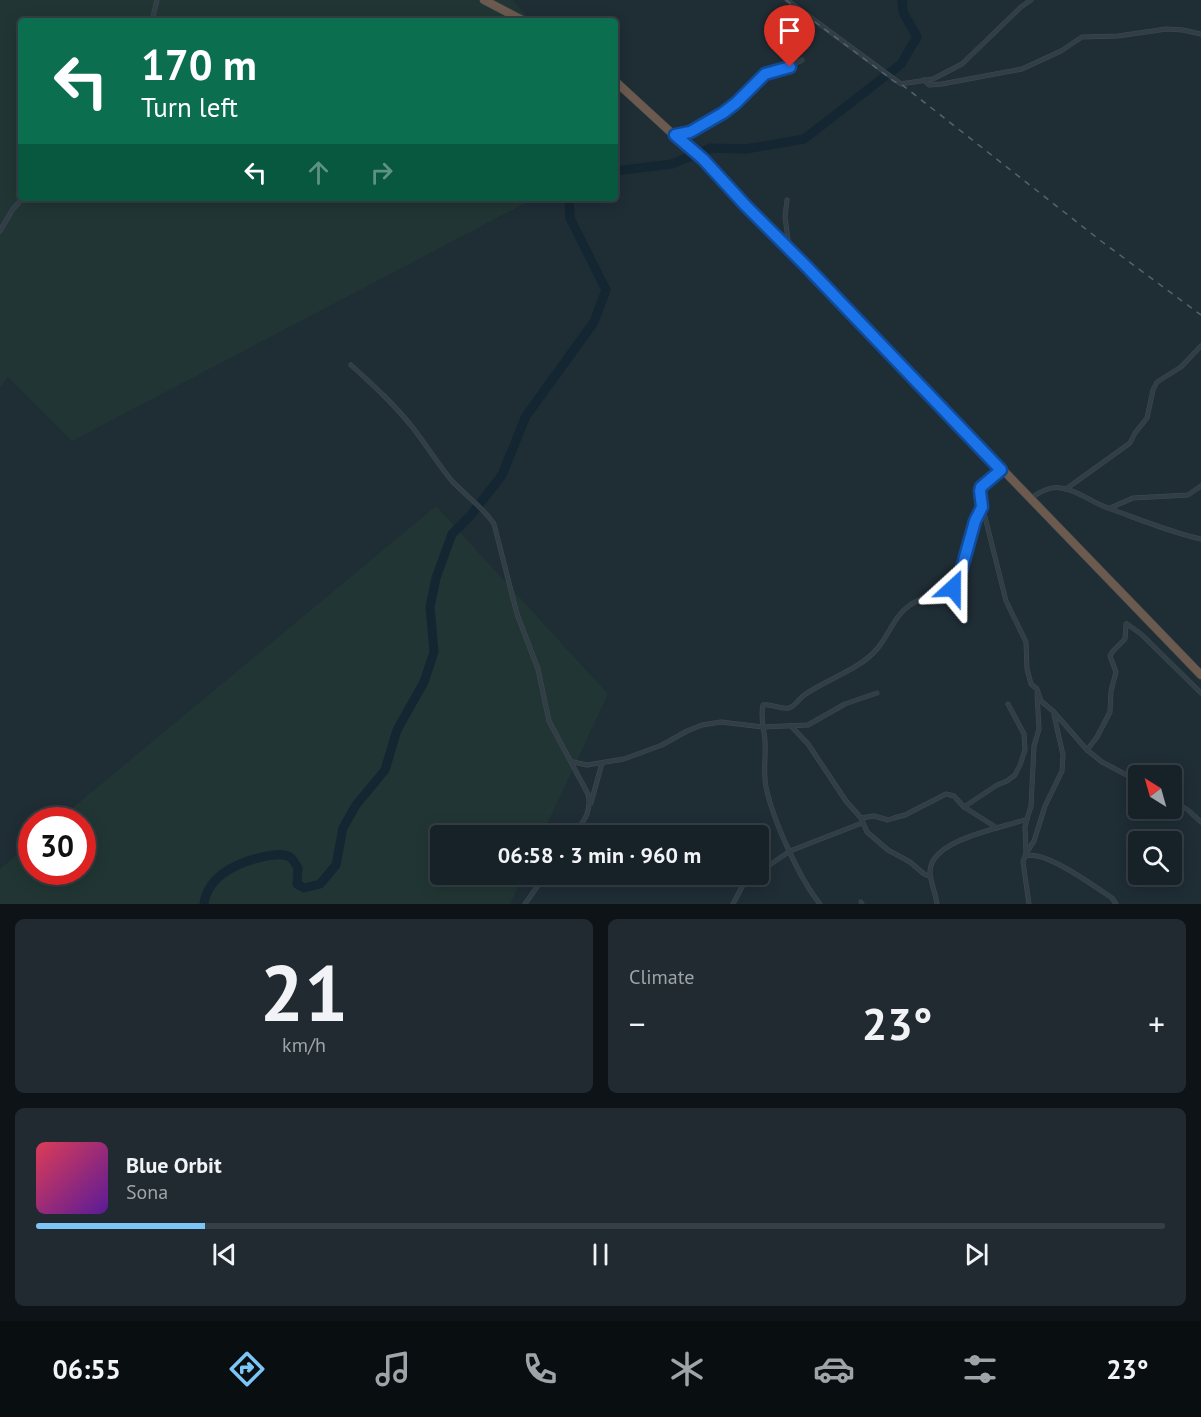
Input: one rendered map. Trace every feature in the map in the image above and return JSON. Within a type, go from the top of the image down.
[{"type":"highway","points":[[484,0],[518,18]]},
{"type":"highway","points":[[618,84],[703,159],[1201,675]]},
{"type":"street","points":[[153,18],[158,0]]},
{"type":"street","points":[[787,0],[901,84],[933,79],[962,64],[1031,0]]},
{"type":"street","points":[[924,79],[929,85],[942,84],[1022,69],[1061,51],[1082,37],[1118,36],[1166,29],[1201,34]]},
{"type":"street","points":[[675,135],[690,132],[723,113],[765,74],[787,68],[802,60]]},
{"type":"street","points":[[787,200],[786,233],[789,248],[793,253]]},
{"type":"street","points":[[0,231],[6,219],[21,201]]},
{"type":"street","points":[[1066,489],[1130,443],[1147,418],[1157,382],[1181,367],[1201,346]]},
{"type":"street","points":[[351,365],[383,394],[407,421],[442,469],[464,494],[488,515],[494,524],[516,614],[538,669],[549,721],[588,794],[590,805]]},
{"type":"street","points":[[1001,470],[981,487],[982,507],[1006,601],[1026,642],[1027,669],[1031,684],[1037,689],[1041,701],[1053,711],[1087,750],[1102,762],[1128,776]]},
{"type":"street","points":[[1110,508],[1133,498],[1188,495],[1201,486]]},
{"type":"street","points":[[1029,499],[1046,490],[1066,489],[1174,532],[1201,539]]},
{"type":"street","points":[[820,904],[810,892],[790,851],[766,788],[764,727],[761,717],[764,704],[792,707],[821,684],[869,657],[881,644],[897,618],[911,604],[932,594],[953,588],[960,575],[975,521],[982,507]]},
{"type":"street","points":[[1087,750],[1097,737],[1110,712],[1111,691],[1116,672],[1110,656],[1125,639],[1126,624],[1141,634],[1201,693]]},
{"type":"street","points":[[1029,904],[1023,869],[1026,854],[1025,827],[1031,806],[1034,746],[1039,729],[1037,689]]},
{"type":"street","points":[[572,762],[587,765],[624,759],[663,745],[687,730],[702,725],[721,723],[764,727],[808,725],[845,704],[877,693]]},
{"type":"street","points":[[964,807],[1007,781],[1020,765],[1025,750],[1024,734],[1008,704]]},
{"type":"street","points":[[1026,854],[1034,841],[1045,806],[1062,771],[1063,755],[1053,711]]},
{"type":"street","points":[[791,726],[808,744],[862,821],[867,832],[888,850],[910,862],[930,877]]},
{"type":"street","points":[[581,825],[587,817],[602,763]]},
{"type":"street","points":[[769,865],[790,851],[874,816],[888,819],[905,815],[946,794],[958,799],[964,807],[997,828]]},
{"type":"street","points":[[1182,806],[1201,822]]},
{"type":"street","points":[[937,904],[930,877],[933,860],[967,837],[1027,819]]},
{"type":"street","points":[[1026,854],[1036,854],[1054,862],[1112,898],[1116,904]]},
{"type":"street","points":[[525,904],[538,885]]},
{"type":"street","points":[[733,904],[743,885]]},
{"type":"green space","points":[[0,0],[513,0],[528,18],[18,18],[18,201],[529,201],[72,441],[8,377],[0,388]]},
{"type":"green space","points":[[436,506],[608,694],[547,825],[430,825],[430,885],[519,885],[510,904],[0,904],[0,869],[18,854],[18,885],[96,885],[96,807],[74,807]]},
{"type":"waterway","points":[[618,171],[672,164],[711,148],[746,149],[804,139],[901,64],[917,37],[903,12],[902,0]]},
{"type":"waterway","points":[[204,904],[207,894],[219,877],[237,865],[257,858],[278,855],[290,857],[298,868],[297,884],[304,888],[320,884],[336,865],[343,828],[356,805],[385,770],[397,730],[424,682],[434,652],[430,607],[436,578],[452,534],[471,515],[502,475],[526,416],[594,322],[606,290],[570,218],[569,201]]},
{"type":"railway","points":[[786,0],[895,82],[901,84],[1101,241],[1201,315]]},
{"type":"route","points":[[790,67],[765,74],[723,113],[690,132],[675,135],[703,159],[1001,470],[981,487],[982,507],[975,521],[960,575],[953,588]]}]
